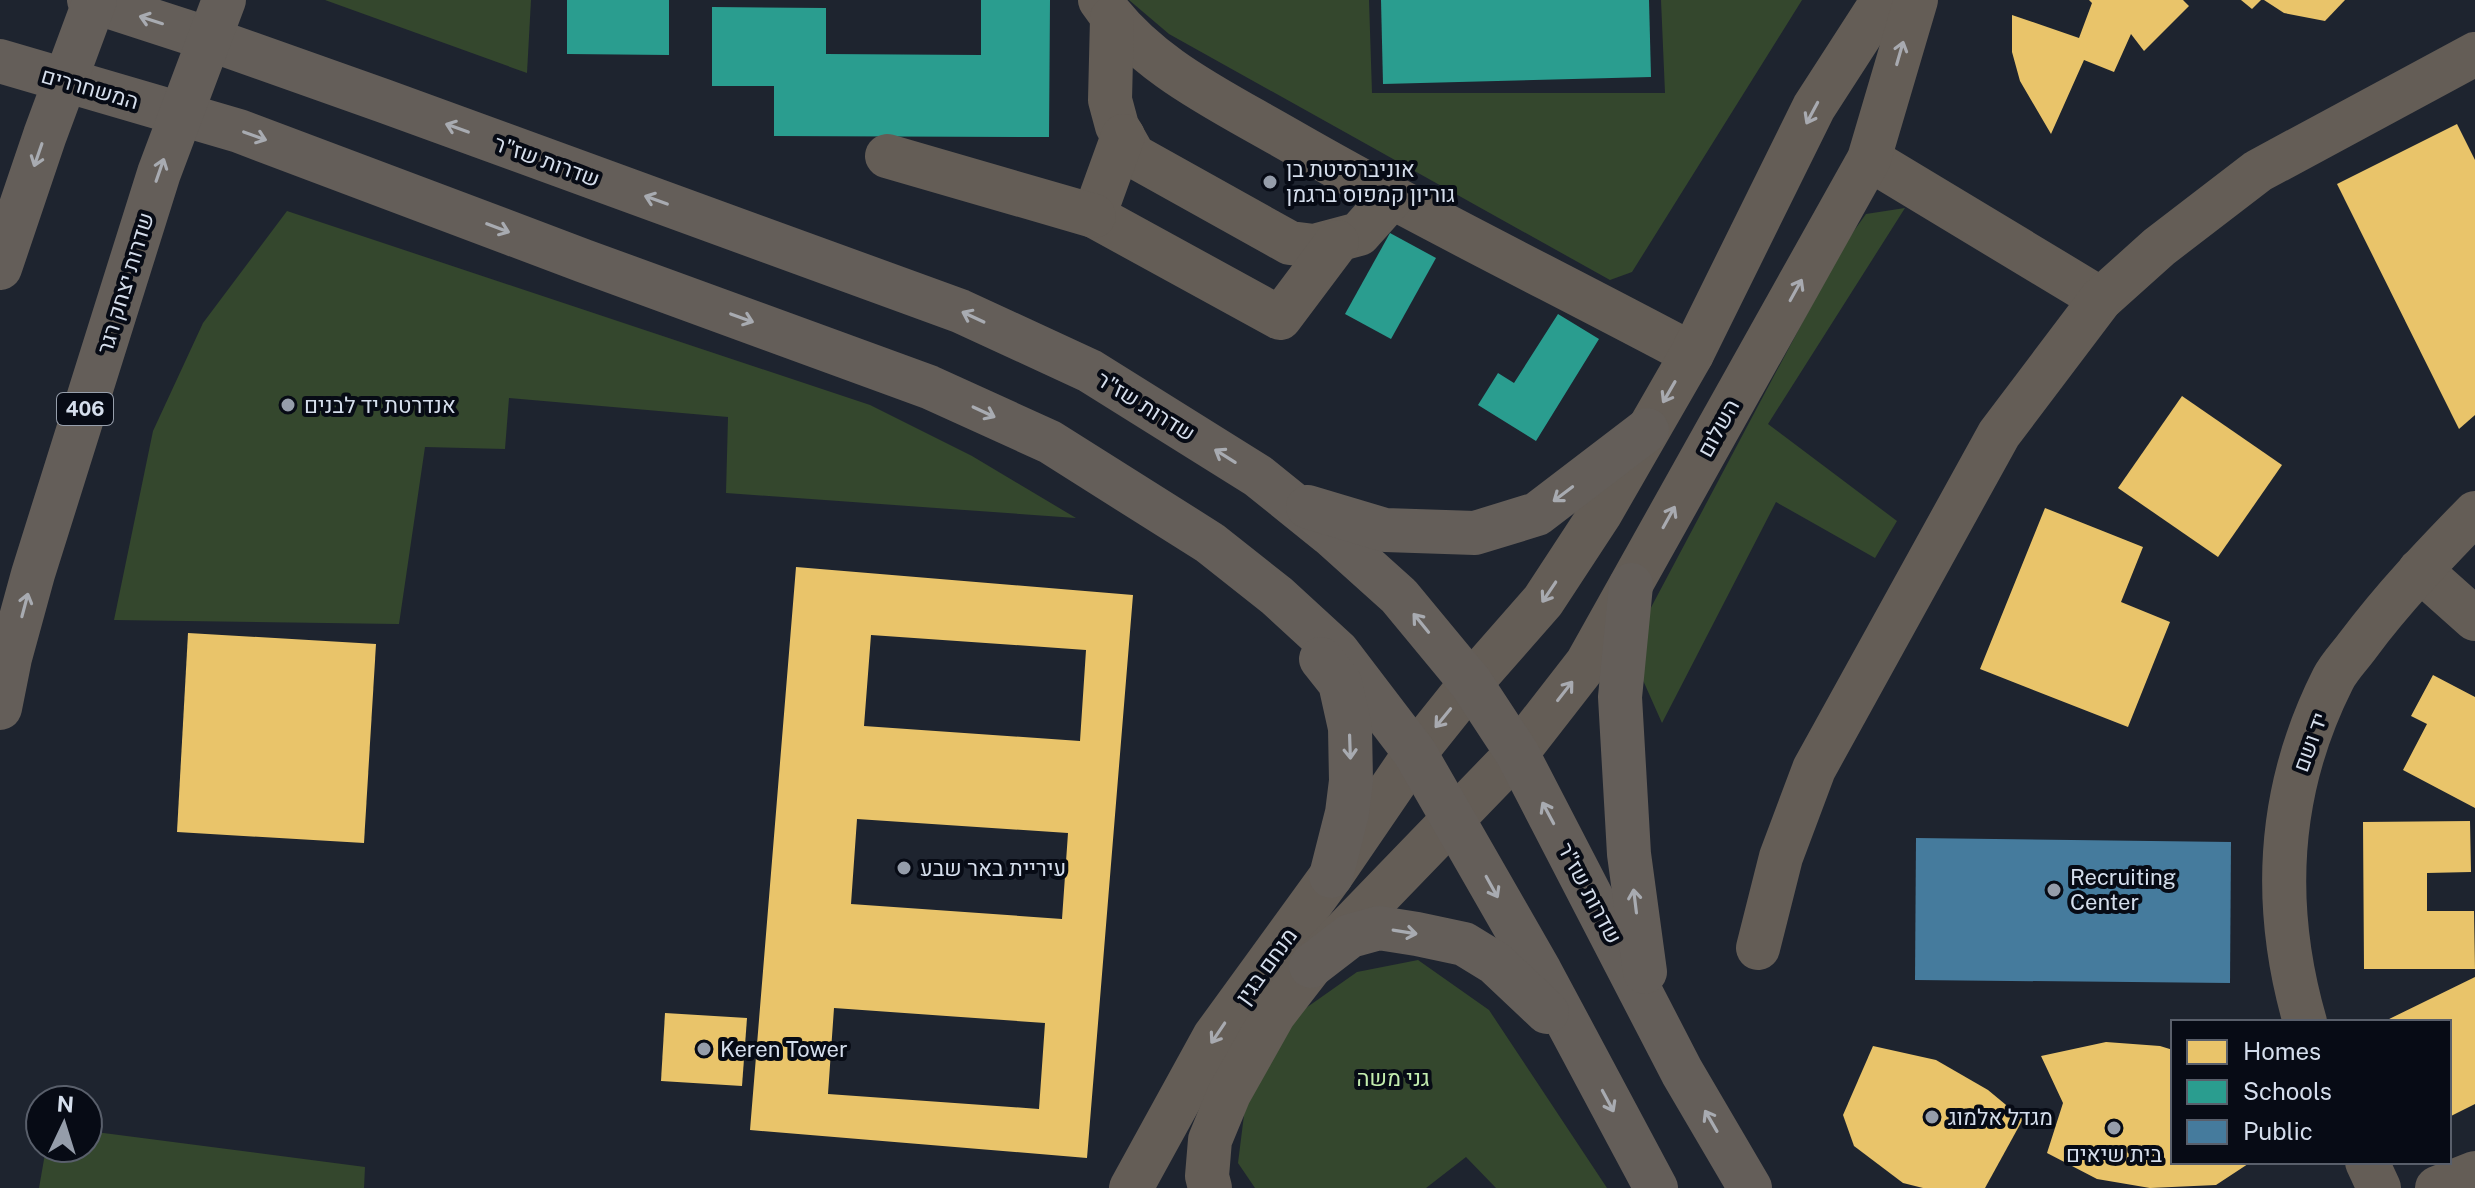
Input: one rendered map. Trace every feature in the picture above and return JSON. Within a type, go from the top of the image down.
[{"type":"main road","points":[[0,268],[92,1],[216,20]]},
{"type":"main road","name":"שדרות יצחק רגר","points":[[0,708],[33,574],[159,173],[216,20]]},
{"type":"main road","name":"שדרות שז\"ר","points":[[216,20],[960,311],[1090,371],[1258,476],[1330,534],[1399,596],[1471,683],[1517,753],[1682,1072],[1750,1188]]},
{"type":"main road","name":"המשחררים","points":[[0,61],[180,113]]},
{"type":"main road","points":[[180,113],[264,140],[929,387],[1050,442],[1210,543],[1338,652],[1415,753],[1540,971],[1572,1036],[1656,1188]]},
{"type":"main road","points":[[1288,501],[1385,530],[1475,533],[1537,514],[1647,430]]},
{"type":"main road","points":[[1263,585],[1340,683],[1350,728],[1351,781],[1347,813],[1331,876]]},
{"type":"main road","points":[[1631,585],[1620,697],[1629,854],[1649,1006]]},
{"type":"main road","points":[[1311,966],[1350,936],[1379,928],[1464,944],[1495,963],[1572,1036]]},
{"type":"street","points":[[1415,753],[1543,601],[1600,514],[1692,354],[1814,107],[1883,0]]},
{"type":"street","name":"השלום","points":[[1454,819],[1517,753],[1587,663],[1631,585],[1869,159],[1916,0]]},
{"type":"street","points":[[1106,9],[1138,43],[1179,76],[1392,197],[1692,354]]},
{"type":"street","points":[[1106,9],[1110,100],[1134,156],[1290,243],[1314,246],[1359,234],[1392,197]]},
{"type":"street","points":[[1758,948],[1781,857],[1814,769],[1999,434],[2101,299],[2159,247],[2258,171],[2475,54]]},
{"type":"street","points":[[1094,216],[1123,136]]},
{"type":"street","points":[[887,156],[1094,216],[1280,318],[1337,242]]},
{"type":"street","points":[[1869,159],[2101,299]]},
{"type":"street","name":"יד ושם","points":[[2304,1020],[2295,987],[2283,859],[2291,796],[2309,739],[2334,678],[2420,570],[2475,513]]},
{"type":"street","points":[[2420,570],[2475,619]]},
{"type":"street","name":"מנחם בגין","points":[[1131,1188],[1214,1037],[1331,876],[1415,753]]},
{"type":"street","name":"מנחם בגין","points":[[1210,1188],[1207,1176],[1210,1140],[1229,1094],[1274,1014],[1311,966],[1454,819]]},
{"type":"street","points":[[2368,1164],[2379,1188]]},
{"type":"street","points":[[2437,1188],[2475,1173]]},
{"type":"green space","points":[[325,0],[531,0],[527,73]]},
{"type":"green space","points":[[1129,0],[1369,0],[1372,93],[1665,93],[1661,0],[1802,0],[1632,272],[1610,280],[1169,34]]},
{"type":"green space","points":[[1905,208],[1768,424],[1897,521],[1875,558],[1776,502],[1662,723],[1638,669],[1638,632],[1843,246],[1866,214]]},
{"type":"green space","points":[[287,211],[870,405],[972,456],[1076,518],[726,493],[728,417],[509,398],[505,449],[425,447],[399,624],[114,620],[153,431],[203,323]]},
{"type":"green space","name":"גני משה","points":[[1418,960],[1489,1010],[1607,1188],[1496,1188],[1466,1157],[1426,1188],[1255,1188],[1238,1163],[1245,1107],[1296,1015],[1357,972]]},
{"type":"green space","points":[[104,1133],[365,1167],[364,1188],[39,1188],[43,1164],[104,1164]]},
{"type":"building: Homes","points":[[2089,0],[2183,0],[2189,6],[2144,51],[2131,34],[2114,72],[2084,60],[2051,134],[2020,81],[2012,52],[2012,15],[2079,38],[2092,3]]},
{"type":"building: Homes","points":[[2241,0],[2261,0],[2252,9]]},
{"type":"building: Homes","points":[[2264,0],[2345,0],[2325,21],[2284,13]]},
{"type":"building: Homes","points":[[2457,124],[2475,160],[2475,415],[2459,429],[2337,184]]},
{"type":"building: Homes","points":[[2182,396],[2282,465],[2218,557],[2118,488]]},
{"type":"building: Homes","points":[[2045,508],[2143,547],[2121,602],[2170,622],[2128,727],[1980,669]]},
{"type":"building: Homes","points":[[796,567],[1133,595],[1087,1158],[750,1130]],"holes":[[[871,635],[1086,650],[1080,741],[864,726]],[[857,819],[1068,833],[1062,919],[851,904]],[[834,1008],[1045,1023],[1039,1109],[828,1094]]]},
{"type":"building: Homes","points":[[188,633],[376,644],[364,843],[177,832]]},
{"type":"building: Homes","points":[[2433,675],[2475,697],[2475,808],[2403,770],[2427,724],[2411,716]]},
{"type":"building: Homes","points":[[2470,821],[2471,872],[2427,873],[2427,911],[2474,911],[2475,969],[2364,969],[2363,822]]},
{"type":"building: Homes","points":[[2475,977],[2475,1104],[2451,1116],[2451,1020],[2387,1020]]},
{"type":"building: Homes","name":"Keren Tower","points":[[665,1013],[747,1018],[742,1086],[661,1081]]},
{"type":"building: Homes","name":"בית שיאים","points":[[2106,1042],[2171,1049],[2171,1164],[2248,1164],[2216,1185],[2150,1188],[2097,1179],[2047,1153],[2063,1103],[2041,1056]]},
{"type":"building: Homes","name":"מגדל אלמוג","points":[[1873,1046],[1936,1060],[1988,1090],[2023,1119],[1985,1188],[1923,1188],[1903,1183],[1854,1146],[1843,1115]]},
{"type":"building: Schools","points":[[567,0],[669,0],[669,55],[567,54]]},
{"type":"building: Schools","points":[[981,0],[1050,0],[1049,137],[774,136],[774,86],[712,86],[712,7],[826,8],[826,54],[981,55]]},
{"type":"building: Schools","points":[[1381,0],[1649,0],[1651,77],[1383,84]]},
{"type":"building: Schools","points":[[1390,233],[1436,258],[1391,339],[1345,314]]},
{"type":"building: Schools","points":[[1558,314],[1599,339],[1536,441],[1478,405],[1498,373],[1514,383]]},
{"type":"building: Public","points":[[1916,838],[2231,842],[2230,983],[1915,980]]},
{"type":"place","name":"אוניברסיטת בן גוריון קמפוס ברגמן","points":[[1270,182]]},
{"type":"place","name":"אנדרטת יד לבנים","points":[[288,405]]},
{"type":"place","name":"עיריית באר שבע","points":[[904,868]]},
{"type":"place","name":"Recruiting Center","points":[[2054,890]]},
{"type":"place","name":"Keren Tower","points":[[704,1049]]},
{"type":"place","name":"מגדל אלמוג","points":[[1932,1117]]},
{"type":"place","name":"בית שיאים","points":[[2114,1128]]}]
